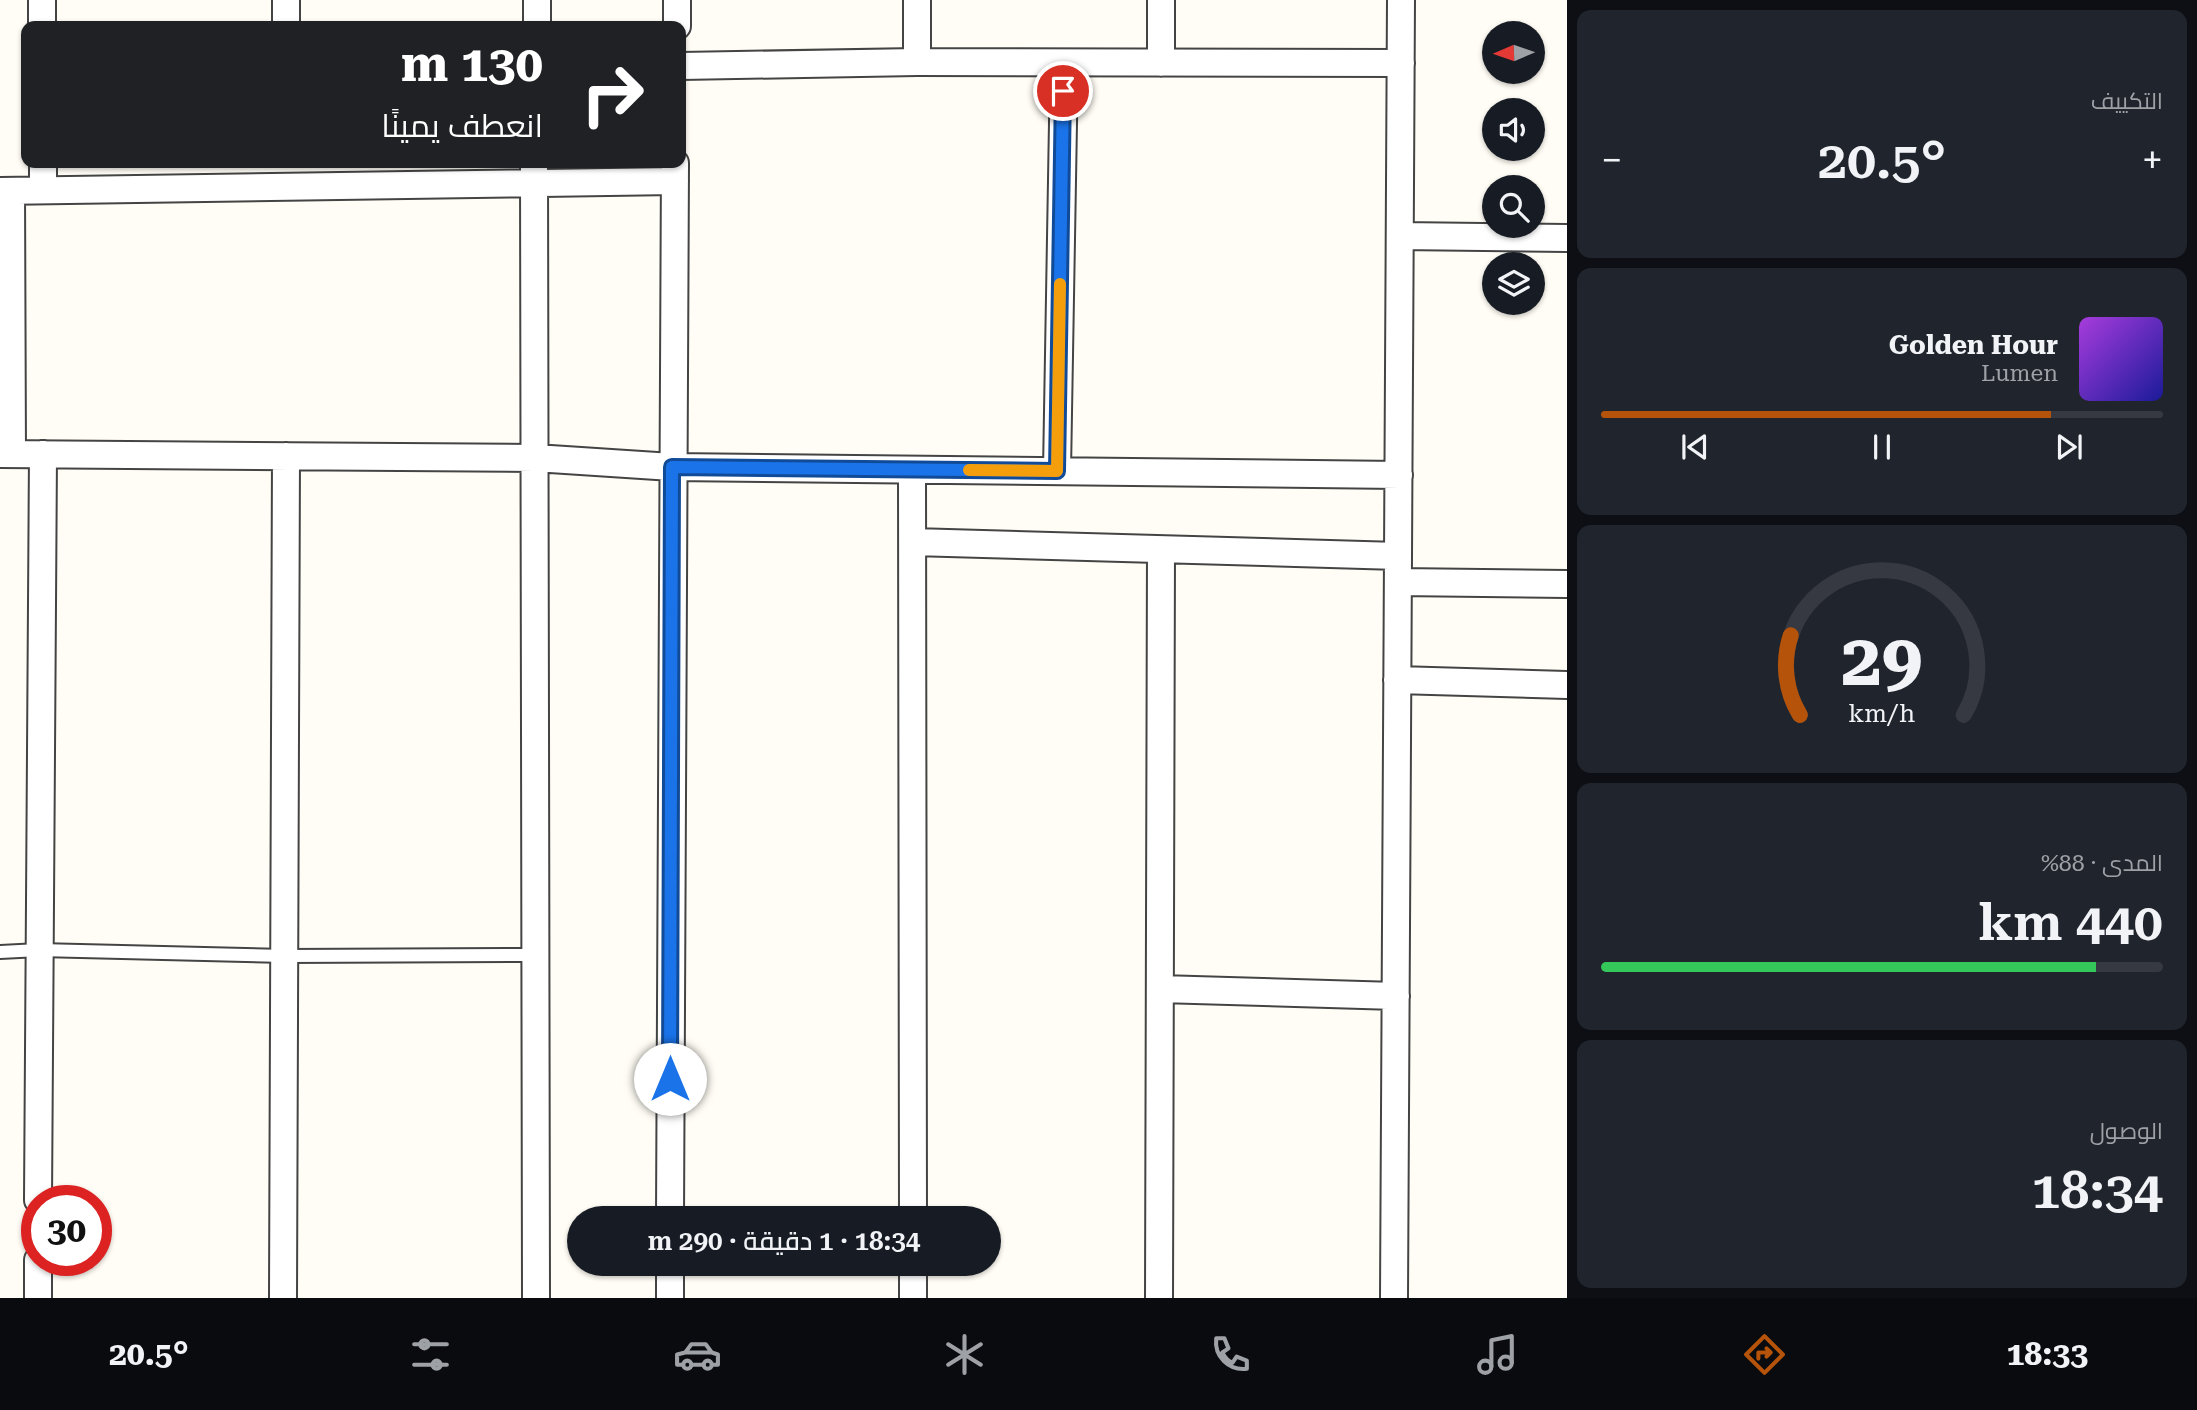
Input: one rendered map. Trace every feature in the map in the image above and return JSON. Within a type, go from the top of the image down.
[{"type":"street","points":[[42,0],[42,21]]},
{"type":"street","points":[[286,0],[286,21]]},
{"type":"street","points":[[537,0],[537,21]]},
{"type":"street","points":[[677,0],[677,21]]},
{"type":"street","points":[[917,0],[917,62]]},
{"type":"street","points":[[1161,0],[1161,63]]},
{"type":"street","points":[[1394,1298],[1401,0]]},
{"type":"street","points":[[686,66],[917,62],[1401,63]]},
{"type":"street","points":[[1057,471],[1064,64]]},
{"type":"street","points":[[43,168],[43,190]]},
{"type":"street","points":[[670,1206],[672,467],[675,172],[286,175],[5,191],[6,454],[535,458],[672,467],[1399,475]]},
{"type":"street","points":[[534,173],[536,1298]]},
{"type":"street","points":[[1400,236],[1567,238]]},
{"type":"street","points":[[38,1185],[43,454]]},
{"type":"street","points":[[284,1298],[286,456]]},
{"type":"street","points":[[912,470],[913,1206]]},
{"type":"street","points":[[913,542],[1398,556]]},
{"type":"street","points":[[1159,1298],[1161,550]]},
{"type":"street","points":[[1398,582],[1567,584]]},
{"type":"street","points":[[1397,680],[1567,685]]},
{"type":"street","points":[[1160,989],[1396,996]]},
{"type":"street","points":[[38,1276],[38,1298]]},
{"type":"street","points":[[670,1276],[670,1298]]},
{"type":"street","points":[[913,1276],[913,1298]]},
{"type":"lane","points":[[0,952],[39,950],[285,956],[534,955]]},
{"type":"slow traffic","points":[[969,470],[1057,471],[1060,284]]},
{"type":"route","points":[[670,1079],[672,467],[1057,471],[1063,91]]}]
